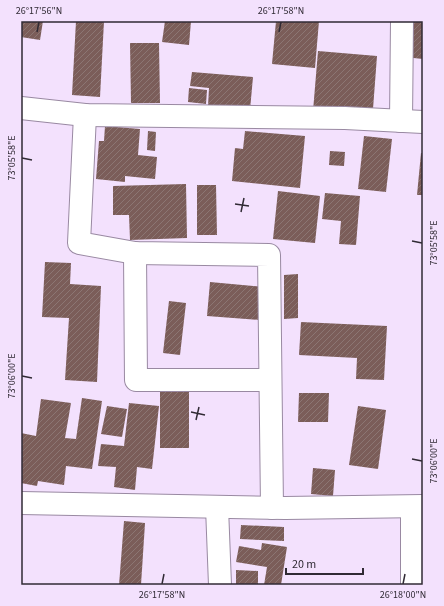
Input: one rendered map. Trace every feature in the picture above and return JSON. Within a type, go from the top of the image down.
[{"type":"street","points":[[401,121],[402,21]]},
{"type":"street","points":[[21,108],[85,115],[345,118],[423,122]]},
{"type":"street","points":[[85,115],[79,243],[135,253],[269,255],[272,508]]},
{"type":"street","points":[[135,253],[136,380],[270,380]]},
{"type":"street","points":[[21,503],[272,508],[417,506],[412,585]]},
{"type":"street","points":[[217,507],[220,585]]},
{"type":"building","points":[[21,21],[43,21],[40,40],[21,37]]},
{"type":"building","points":[[76,21],[104,21],[100,97],[72,95]]},
{"type":"building","points":[[165,21],[191,21],[189,45],[162,42]]},
{"type":"building","points":[[276,21],[319,21],[315,68],[272,64]]},
{"type":"building","points":[[407,21],[423,21],[423,59],[404,57]]},
{"type":"building","points":[[130,43],[159,43],[160,103],[131,103]]},
{"type":"building","points":[[318,51],[377,56],[373,109],[346,107],[346,114],[313,111]]},
{"type":"building","points":[[192,72],[253,77],[250,110],[208,106],[209,88],[190,86]]},
{"type":"building","points":[[189,88],[207,90],[206,104],[188,102]]},
{"type":"building","points":[[105,126],[140,129],[138,155],[157,157],[155,179],[125,176],[125,182],[96,179],[99,141],[104,141]]},
{"type":"building","points":[[148,131],[156,132],[155,151],[147,150]]},
{"type":"building","points":[[245,131],[305,136],[300,188],[232,181],[235,148],[243,149]]},
{"type":"building","points":[[364,136],[392,139],[386,192],[358,189]]},
{"type":"building","points":[[330,151],[345,152],[344,166],[329,165]]},
{"type":"building","points":[[421,153],[423,154],[423,195],[417,195]]},
{"type":"building","points":[[186,184],[187,238],[130,240],[129,215],[113,215],[113,186]]},
{"type":"building","points":[[197,185],[216,185],[217,235],[197,235]]},
{"type":"building","points":[[278,191],[320,196],[315,243],[273,239]]},
{"type":"building","points":[[325,193],[360,196],[356,245],[339,244],[341,221],[322,219]]},
{"type":"building","points":[[45,262],[71,263],[70,284],[101,286],[97,382],[65,380],[69,318],[42,317]]},
{"type":"building","points":[[298,274],[298,318],[284,319],[284,275]]},
{"type":"building","points":[[210,282],[264,287],[261,320],[207,316]]},
{"type":"building","points":[[169,301],[186,303],[180,355],[163,353]]},
{"type":"building","points":[[301,322],[387,326],[384,380],[356,379],[357,358],[299,355]]},
{"type":"building","points":[[160,387],[189,387],[189,448],[160,448]]},
{"type":"building","points":[[299,393],[329,393],[328,422],[298,422]]},
{"type":"building","points":[[82,398],[102,401],[92,469],[66,466],[64,485],[38,481],[37,486],[21,483],[21,433],[36,436],[41,399],[71,403],[65,438],[76,439]]},
{"type":"building","points":[[129,403],[159,406],[152,469],[137,467],[135,490],[114,487],[116,467],[98,466],[101,444],[124,446]]},
{"type":"building","points":[[107,406],[127,409],[122,437],[101,434]]},
{"type":"building","points":[[358,406],[386,410],[378,469],[349,465]]},
{"type":"building","points":[[313,468],[335,470],[333,496],[311,494]]},
{"type":"building","points":[[124,521],[145,523],[141,585],[119,585]]},
{"type":"building","points":[[241,525],[284,527],[284,541],[240,539]]},
{"type":"building","points":[[262,543],[287,547],[281,585],[264,585],[267,567],[236,562],[239,546],[261,550]]},
{"type":"building","points":[[236,570],[258,571],[258,585],[236,585]]}]
